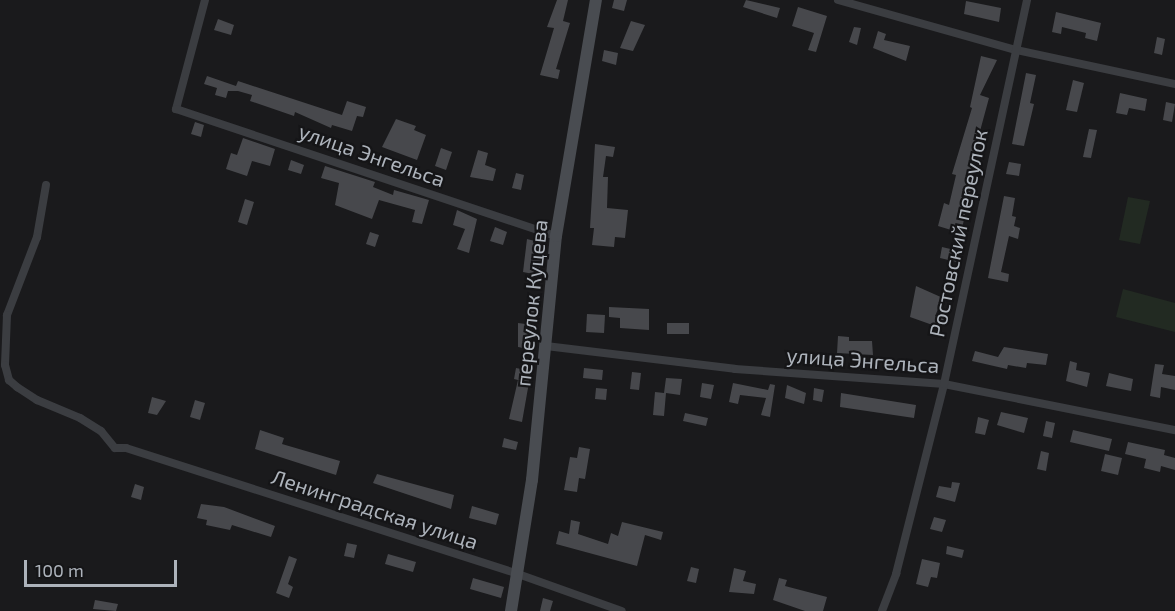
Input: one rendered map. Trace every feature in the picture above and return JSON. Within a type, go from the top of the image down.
[{"type":"street","name":"улица Энгельса","points":[[205,0],[176,108],[556,236]]},
{"type":"street","name":"переулок Куцева","points":[[511,611],[532,480],[556,236],[596,0]]},
{"type":"street","points":[[838,0],[1016,50],[1175,84]]},
{"type":"street","name":"Ростовский переулок","points":[[882,611],[896,574],[944,384],[1027,0]]},
{"type":"street","name":"Ленинградская улица","points":[[46,185],[37,237],[7,315],[3,345],[9,380],[37,400],[80,418],[101,431],[115,448],[126,448],[518,574],[622,611]]},
{"type":"street","name":"улица Энгельса","points":[[546,346],[735,369],[944,384],[1175,430]]},
{"type":"shaded area","points":[[1128,197],[1150,201],[1140,244],[1119,240]]},
{"type":"shaded area","points":[[1123,289],[1175,303],[1175,332],[1116,317]]},
{"type":"building","points":[[557,0],[568,0],[563,21],[570,23],[556,69],[560,70],[558,79],[540,75],[554,28],[547,27]]},
{"type":"building","points":[[614,0],[627,0],[624,11],[612,8]]},
{"type":"building","points":[[746,0],[780,8],[777,18],[743,7]]},
{"type":"building","points":[[966,1],[1001,8],[999,22],[964,14]]},
{"type":"building","points":[[798,7],[827,16],[816,52],[808,50],[814,33],[792,26]]},
{"type":"building","points":[[1056,12],[1101,23],[1097,41],[1085,38],[1086,33],[1062,27],[1061,34],[1052,32]]},
{"type":"building","points":[[218,19],[234,25],[231,35],[214,30]]},
{"type":"building","points":[[631,21],[645,25],[633,51],[620,48]]},
{"type":"building","points":[[854,27],[861,28],[857,45],[849,42]]},
{"type":"building","points":[[878,31],[886,34],[884,40],[910,46],[906,61],[873,48]]},
{"type":"building","points":[[1157,37],[1165,39],[1162,55],[1154,53]]},
{"type":"building","points":[[604,50],[618,53],[616,65],[602,61]]},
{"type":"building","points":[[981,56],[997,60],[980,95],[989,98],[970,168],[975,170],[961,233],[938,226],[944,203],[949,205],[956,175],[952,174],[972,108],[970,107]]},
{"type":"building","points":[[1026,73],[1036,75],[1030,103],[1034,104],[1024,146],[1012,144]]},
{"type":"building","points":[[207,76],[236,86],[238,81],[342,115],[347,101],[366,107],[363,117],[357,116],[352,131],[332,125],[331,128],[295,112],[294,116],[250,101],[252,95],[238,91],[228,91],[226,98],[215,95],[217,88],[204,84]]},
{"type":"building","points":[[1073,80],[1084,83],[1077,112],[1066,110]]},
{"type":"building","points":[[1120,93],[1147,99],[1145,111],[1129,108],[1127,115],[1116,113]]},
{"type":"building","points":[[1166,102],[1175,104],[1172,122],[1163,120]]},
{"type":"building","points":[[396,119],[416,126],[414,130],[426,135],[417,160],[382,147]]},
{"type":"building","points":[[195,122],[204,125],[201,137],[191,134]]},
{"type":"building","points":[[1089,129],[1097,130],[1091,158],[1083,157]]},
{"type":"building","points":[[243,138],[275,149],[270,166],[252,161],[247,176],[226,169],[231,153],[237,155]]},
{"type":"building","points":[[595,144],[615,147],[613,157],[606,156],[603,177],[608,177],[607,208],[628,210],[625,238],[615,237],[614,247],[592,245],[594,228],[590,228]]},
{"type":"building","points":[[441,148],[452,152],[446,170],[435,166]]},
{"type":"building","points":[[478,150],[488,153],[485,165],[496,169],[493,181],[470,177]]},
{"type":"building","points":[[291,160],[304,165],[301,174],[288,170]]},
{"type":"building","points":[[1009,162],[1021,164],[1019,176],[1006,174]]},
{"type":"building","points":[[325,166],[375,182],[373,187],[393,195],[394,190],[429,200],[422,224],[412,222],[415,210],[379,200],[372,219],[335,205],[339,183],[321,178]]},
{"type":"building","points":[[516,173],[524,175],[521,190],[512,188]]},
{"type":"building","points":[[1004,196],[1015,198],[1012,216],[1016,217],[1014,226],[1020,228],[1018,239],[1009,236],[1001,272],[1009,274],[1008,282],[988,278]]},
{"type":"building","points":[[245,199],[254,202],[247,225],[238,222]]},
{"type":"building","points":[[457,210],[477,219],[469,253],[457,249],[465,229],[453,225]]},
{"type":"building","points":[[495,227],[507,232],[503,245],[490,241]]},
{"type":"building","points":[[370,232],[379,235],[375,247],[366,244]]},
{"type":"building","points":[[527,239],[546,244],[538,275],[523,272]]},
{"type":"building","points":[[942,247],[959,251],[957,262],[940,258]]},
{"type":"building","points":[[916,286],[943,298],[935,316],[944,318],[941,328],[910,317]]},
{"type":"building","points":[[533,297],[540,298],[538,315],[530,314]]},
{"type":"building","points":[[609,307],[649,309],[649,330],[620,328],[620,318],[609,317]]},
{"type":"building","points":[[587,314],[605,315],[604,333],[586,332]]},
{"type":"building","points":[[518,323],[533,325],[529,349],[518,347]]},
{"type":"building","points":[[667,323],[689,323],[689,334],[667,334]]},
{"type":"building","points":[[838,336],[849,337],[849,341],[872,341],[873,355],[837,353]]},
{"type":"building","points":[[1004,347],[1048,354],[1046,365],[1027,363],[1026,368],[1008,365],[1007,369],[972,361],[975,351],[998,357]]},
{"type":"building","points":[[1070,361],[1077,363],[1076,370],[1090,373],[1087,387],[1066,381]]},
{"type":"building","points":[[1155,364],[1164,365],[1162,374],[1175,376],[1175,390],[1161,387],[1160,398],[1150,396]]},
{"type":"building","points":[[516,368],[531,371],[522,422],[509,419],[518,380],[514,379]]},
{"type":"building","points":[[584,368],[603,370],[602,380],[583,378]]},
{"type":"building","points":[[632,372],[641,373],[639,390],[630,389]]},
{"type":"building","points":[[1109,373],[1133,379],[1131,391],[1106,386]]},
{"type":"building","points":[[666,378],[682,379],[680,395],[666,393],[664,416],[653,415],[655,392],[664,393]]},
{"type":"building","points":[[702,383],[714,385],[711,399],[700,397]]},
{"type":"building","points":[[733,383],[768,390],[770,384],[775,385],[770,417],[761,415],[766,398],[740,395],[738,404],[729,402]]},
{"type":"building","points":[[787,385],[806,393],[804,404],[785,398]]},
{"type":"building","points":[[596,388],[607,389],[606,400],[595,399]]},
{"type":"building","points":[[814,388],[824,390],[822,402],[813,400]]},
{"type":"building","points":[[841,393],[916,405],[914,418],[840,407]]},
{"type":"building","points":[[152,397],[166,401],[157,415],[148,413]]},
{"type":"building","points":[[195,400],[205,403],[200,420],[190,417]]},
{"type":"building","points":[[1001,412],[1028,418],[1024,433],[997,425]]},
{"type":"building","points":[[685,413],[708,418],[706,426],[683,421]]},
{"type":"building","points":[[978,417],[989,420],[985,435],[975,433]]},
{"type":"building","points":[[1046,421],[1055,423],[1052,438],[1043,436]]},
{"type":"building","points":[[260,430],[284,438],[282,444],[340,461],[336,475],[255,449]]},
{"type":"building","points":[[1073,430],[1112,439],[1109,451],[1070,442]]},
{"type":"building","points":[[504,438],[518,442],[516,450],[502,447]]},
{"type":"building","points":[[1128,442],[1165,450],[1164,455],[1175,458],[1175,470],[1161,466],[1160,472],[1144,468],[1146,459],[1125,454]]},
{"type":"building","points":[[579,447],[590,449],[585,479],[579,478],[577,492],[564,490],[570,457],[577,458]]},
{"type":"building","points":[[1041,451],[1049,453],[1046,471],[1037,469]]},
{"type":"building","points":[[1105,454],[1122,458],[1118,475],[1101,471]]},
{"type":"building","points":[[377,474],[454,495],[451,509],[373,483]]},
{"type":"building","points":[[952,482],[960,483],[955,502],[936,497],[939,486],[951,488]]},
{"type":"building","points":[[135,484],[144,487],[141,500],[131,497]]},
{"type":"building","points":[[201,504],[224,507],[275,526],[271,537],[232,525],[230,530],[206,525],[207,520],[197,518]]},
{"type":"building","points":[[472,506],[499,514],[496,525],[469,518]]},
{"type":"building","points":[[934,517],[946,520],[942,532],[930,529]]},
{"type":"building","points":[[571,520],[580,522],[578,534],[608,544],[611,533],[618,536],[622,522],[663,532],[661,540],[645,535],[637,566],[556,544],[559,531],[569,534]]},
{"type":"building","points":[[347,543],[357,545],[354,558],[344,556]]},
{"type":"building","points":[[947,546],[964,550],[962,558],[946,554]]},
{"type":"building","points":[[388,554],[416,562],[413,572],[385,564]]},
{"type":"building","points":[[289,556],[297,559],[288,584],[293,587],[289,598],[276,593]]},
{"type":"building","points":[[922,559],[940,563],[937,578],[931,577],[928,587],[916,584]]},
{"type":"building","points":[[691,567],[699,569],[696,583],[687,581]]},
{"type":"building","points":[[734,568],[746,571],[743,581],[756,584],[754,594],[729,592]]},
{"type":"building","points":[[473,578],[504,587],[501,598],[470,589]]},
{"type":"building","points":[[779,578],[787,580],[785,586],[827,597],[823,611],[805,611],[773,600]]},
{"type":"building","points":[[543,598],[553,601],[550,611],[540,611]]},
{"type":"building","points":[[95,600],[118,604],[116,611],[93,609]]}]
